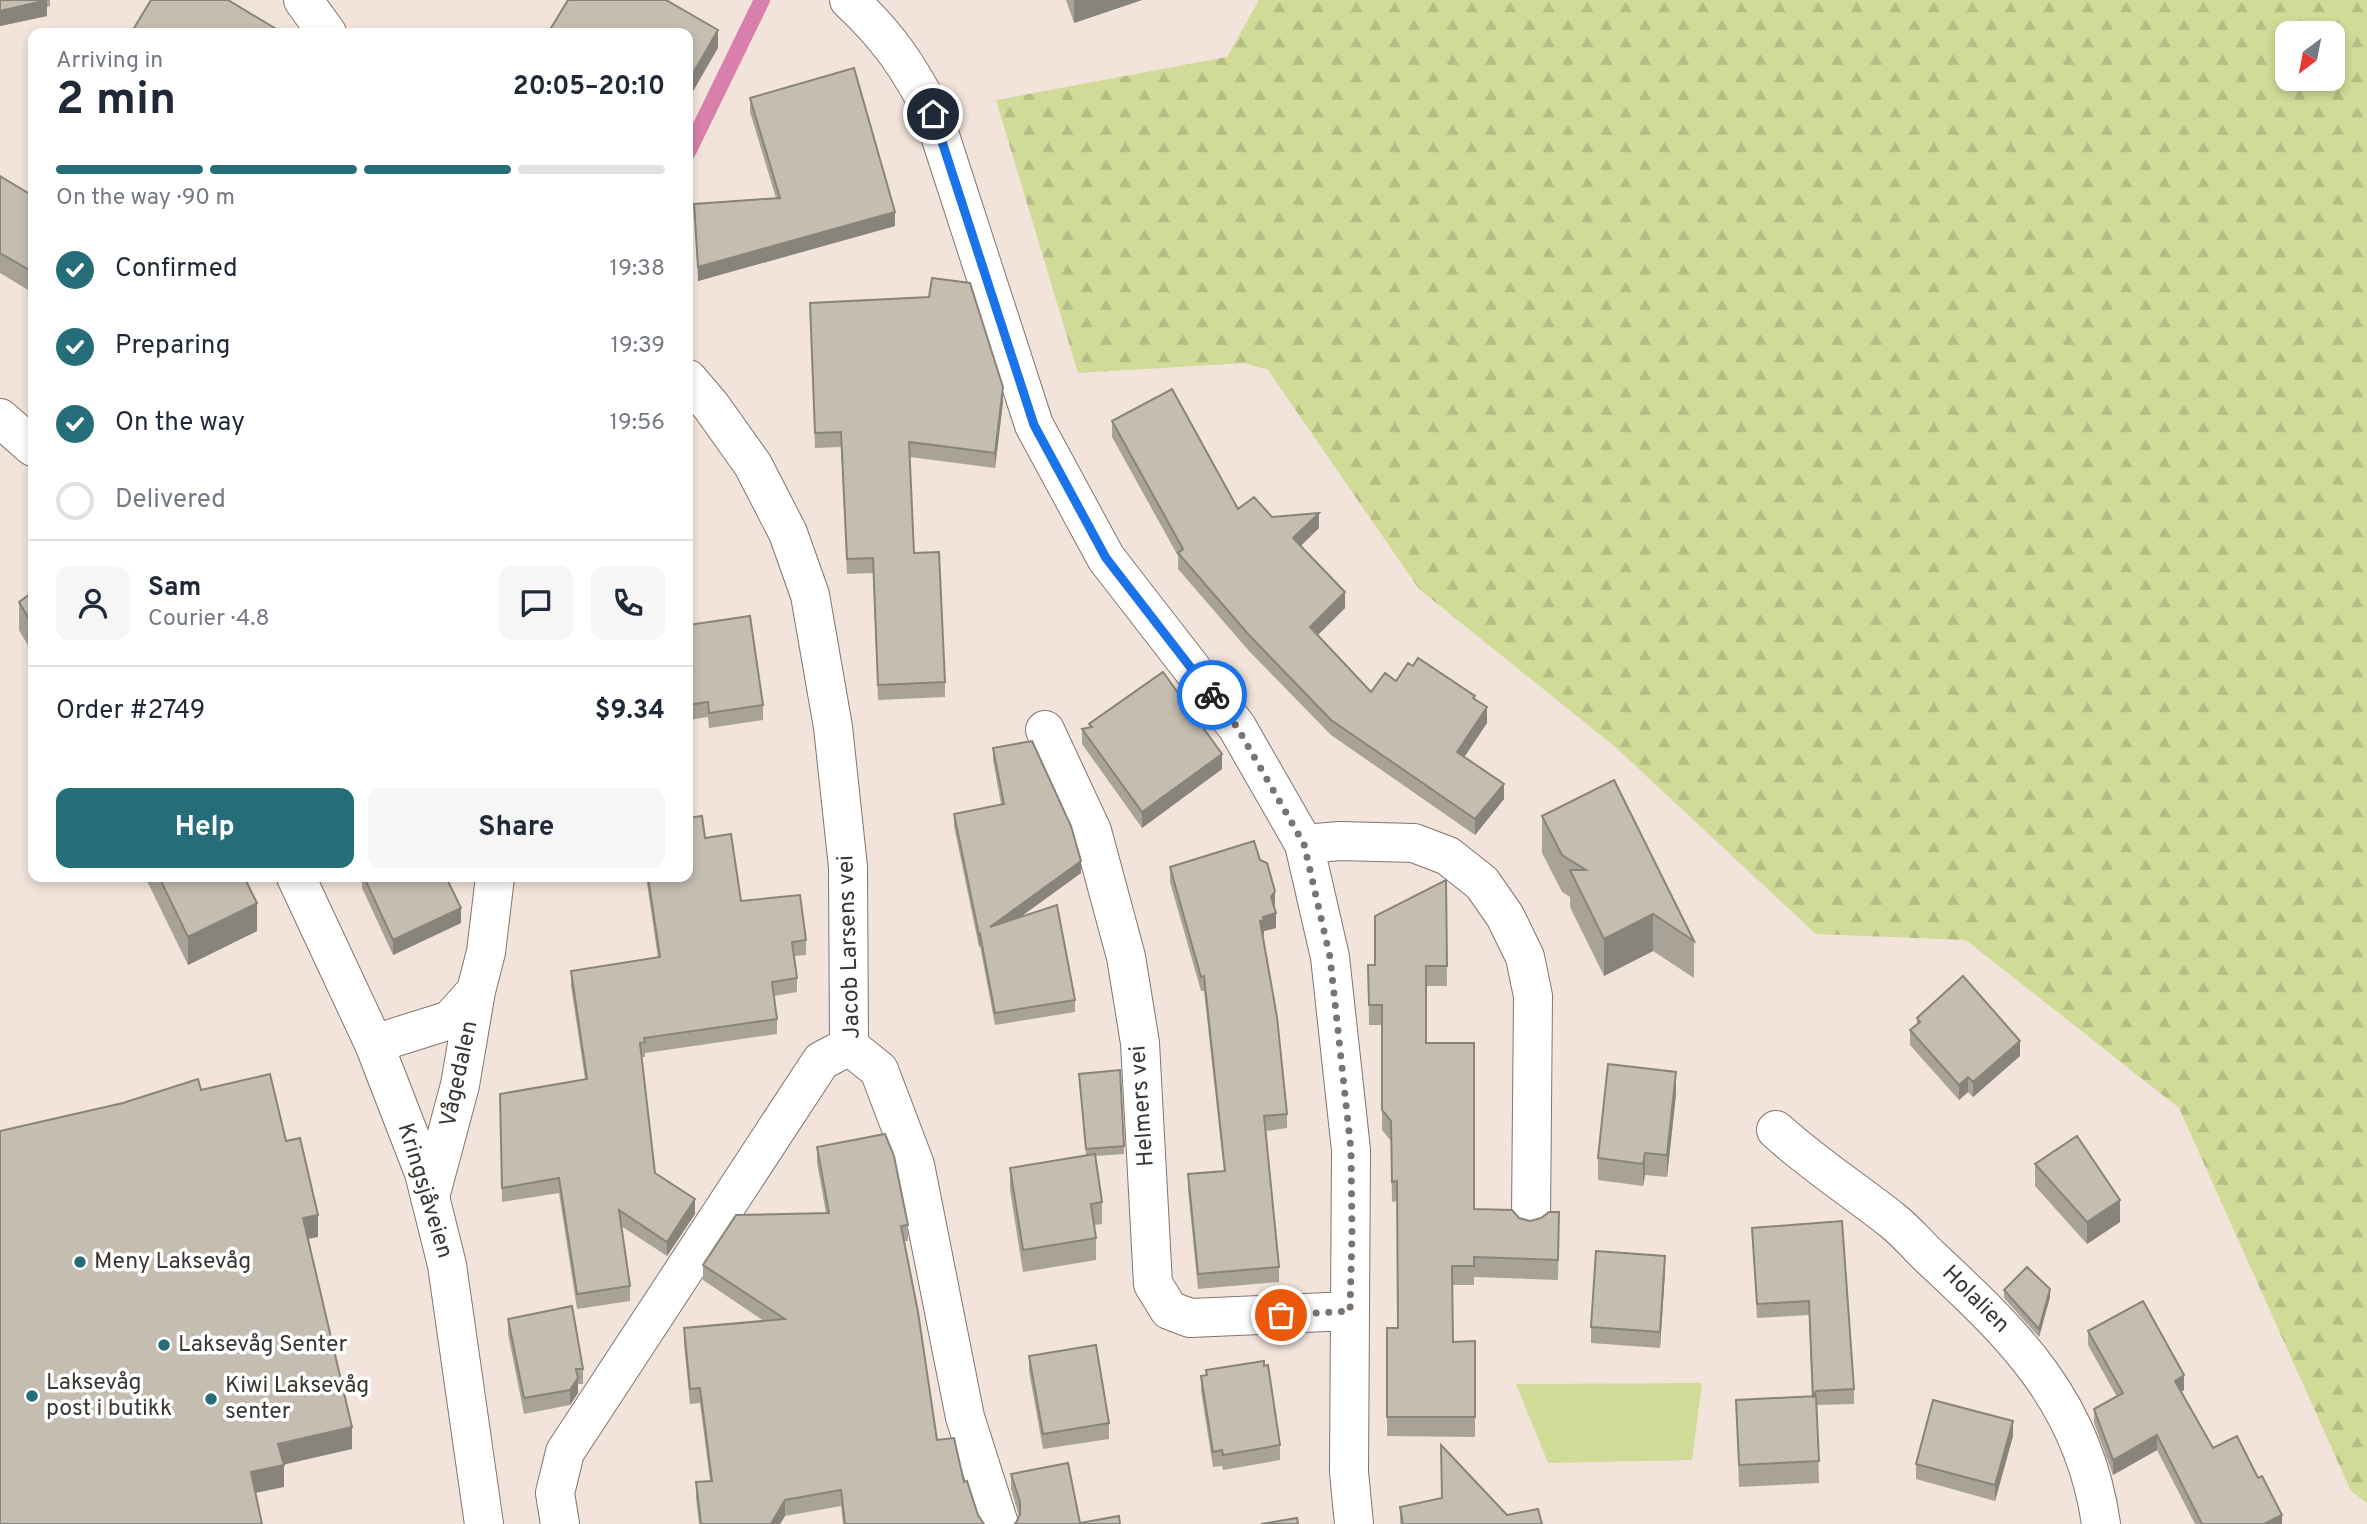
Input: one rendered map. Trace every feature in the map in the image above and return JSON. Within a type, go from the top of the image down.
[{"type":"street","points":[[303,0],[323,28]]},
{"type":"street","points":[[849,0],[874,23],[911,71],[933,114],[1034,425],[1106,558],[1237,727],[1304,844],[1330,957],[1351,1150],[1349,1472],[1354,1524]]},
{"type":"street","name":"Jacob Larsens vei","points":[[693,385],[753,465],[788,533],[810,595],[833,726],[848,867],[849,1046],[879,1070],[915,1165],[965,1417],[999,1524]]},
{"type":"street","points":[[0,418],[28,443]]},
{"type":"street","name":"Helmers vei","points":[[1045,730],[1092,831],[1126,957],[1140,1043],[1153,1284],[1169,1310],[1190,1318],[1350,1311]]},
{"type":"street","points":[[1304,844],[1340,841],[1414,843],[1448,856],[1482,883],[1505,916],[1525,957],[1533,996],[1531,1219]]},
{"type":"street","name":"Kringsjåveien","points":[[298,882],[374,1044],[424,1173],[447,1265],[484,1524]]},
{"type":"street","name":"Vågedalen","points":[[430,1198],[457,1102],[476,991],[486,952],[494,882]]},
{"type":"street","name":"Vågedalen","points":[[374,1044],[450,1020],[476,991]]},
{"type":"street","points":[[560,1524],[555,1493],[565,1452],[821,1061],[849,1046]]},
{"type":"street","name":"Holalien","points":[[1776,1130],[1896,1223],[1997,1320],[2038,1368],[2068,1415],[2086,1461],[2101,1524]]},
{"type":"green space","points":[[1259,0],[2367,0],[2367,1503],[2351,1491],[2179,1108],[1966,940],[1816,934],[1614,746],[1419,589],[1268,370],[1245,363],[1078,373],[996,100],[1227,57]]},
{"type":"green space","points":[[1702,1383],[1692,1460],[1548,1463],[1516,1384]]},
{"type":"building","points":[[0,0],[47,0],[0,11]]},
{"type":"building","points":[[151,0],[228,0],[275,28],[134,28]]},
{"type":"building","points":[[568,0],[666,0],[718,30],[693,73],[693,28],[551,28]]},
{"type":"building","points":[[854,68],[895,212],[698,267],[694,204],[780,198],[750,98]]},
{"type":"building","points":[[0,176],[28,193],[28,269],[0,253]]},
{"type":"building","points":[[932,278],[970,283],[1003,387],[995,453],[909,442],[914,553],[939,552],[945,682],[878,685],[873,558],[847,559],[841,432],[815,433],[810,303],[929,297]]},
{"type":"building","points":[[1172,389],[1238,509],[1254,497],[1272,517],[1319,513],[1293,538],[1345,592],[1310,627],[1371,692],[1385,673],[1396,681],[1408,663],[1413,666],[1418,658],[1487,707],[1457,752],[1504,784],[1475,819],[1331,720],[1249,635],[1178,553],[1183,549],[1112,421]]},
{"type":"building","points":[[28,596],[28,617],[19,602]]},
{"type":"building","points":[[750,616],[763,705],[709,713],[708,702],[693,704],[693,624]]},
{"type":"building","points":[[1163,672],[1222,754],[1142,812],[1082,729],[1092,727],[1089,724]]},
{"type":"building","points":[[1032,741],[1071,826],[1081,861],[990,927],[1057,905],[1075,1000],[995,1013],[954,814],[1004,804],[993,748]]},
{"type":"building","points":[[1614,780],[1694,941],[1653,914],[1604,939],[1570,870],[1586,870],[1562,855],[1542,816]]},
{"type":"building","points":[[702,816],[705,838],[731,834],[741,901],[800,895],[806,940],[792,942],[797,978],[772,982],[777,1019],[644,1038],[645,1042],[640,1043],[655,1173],[695,1199],[667,1242],[619,1210],[630,1286],[577,1294],[559,1178],[502,1188],[500,1094],[587,1079],[571,971],[660,957],[649,882],[693,882],[693,817]]},
{"type":"building","points":[[1254,841],[1260,860],[1267,863],[1275,891],[1271,897],[1276,913],[1263,917],[1264,920],[1260,921],[1277,1017],[1287,1114],[1264,1116],[1279,1267],[1198,1274],[1188,1174],[1225,1171],[1204,976],[1201,977],[1170,867]]},
{"type":"building","points":[[1446,880],[1447,966],[1426,966],[1426,1043],[1474,1043],[1474,1209],[1512,1210],[1519,1218],[1530,1221],[1549,1212],[1559,1212],[1558,1260],[1474,1257],[1474,1266],[1452,1266],[1453,1342],[1475,1341],[1475,1417],[1387,1417],[1387,1328],[1398,1328],[1397,1181],[1392,1182],[1391,1121],[1382,1110],[1382,1005],[1369,1005],[1368,965],[1375,965],[1375,916]]},
{"type":"building","points":[[161,882],[246,882],[257,903],[188,937]]},
{"type":"building","points":[[366,882],[448,882],[461,908],[393,940]]},
{"type":"building","points":[[1963,976],[2020,1041],[1973,1082],[1968,1077],[1959,1085],[1910,1030],[1920,1022],[1917,1018]]},
{"type":"building","points":[[1608,1064],[1676,1072],[1667,1155],[1645,1153],[1643,1164],[1598,1158]]},
{"type":"building","points":[[1120,1070],[1124,1146],[1086,1149],[1079,1074]]},
{"type":"building","name":"Laksevåg Senter","points":[[270,1074],[286,1141],[300,1138],[318,1215],[303,1218],[352,1427],[278,1444],[284,1465],[251,1472],[262,1524],[0,1524],[0,1131],[123,1103],[198,1079],[201,1090]]},
{"type":"building","points":[[885,1134],[894,1156],[908,1225],[901,1226],[918,1312],[937,1440],[954,1438],[964,1482],[967,1481],[978,1515],[984,1524],[845,1524],[841,1490],[785,1500],[771,1524],[701,1524],[696,1482],[712,1481],[700,1388],[690,1389],[684,1328],[785,1319],[703,1265],[736,1215],[829,1213],[817,1147]]},
{"type":"building","points":[[2077,1136],[2120,1200],[2087,1222],[2035,1164]]},
{"type":"building","points":[[1095,1154],[1102,1202],[1091,1204],[1096,1238],[1023,1250],[1010,1168]]},
{"type":"building","points":[[1842,1221],[1854,1389],[1816,1391],[1813,1398],[1809,1301],[1757,1304],[1752,1228]]},
{"type":"building","points":[[1596,1251],[1665,1256],[1660,1332],[1591,1327]]},
{"type":"building","points":[[2027,1267],[2050,1289],[2039,1329],[2004,1290]]},
{"type":"building","points":[[2143,1301],[2184,1375],[2175,1381],[2213,1448],[2237,1436],[2258,1478],[2262,1476],[2282,1515],[2264,1524],[2202,1524],[2157,1435],[2113,1460],[2094,1409],[2123,1393],[2088,1331]]},
{"type":"building","points":[[572,1306],[583,1369],[576,1369],[578,1378],[570,1390],[524,1398],[508,1319]]},
{"type":"building","points":[[1096,1345],[1109,1423],[1043,1434],[1029,1356]]},
{"type":"building","points":[[1264,1361],[1264,1366],[1268,1365],[1280,1445],[1223,1455],[1222,1450],[1213,1452],[1201,1376],[1207,1375],[1206,1370]]},
{"type":"building","points":[[1816,1396],[1819,1461],[1739,1465],[1736,1400]]},
{"type":"building","points":[[1933,1400],[2013,1421],[1995,1485],[1916,1464]]},
{"type":"building","points":[[1441,1445],[1507,1515],[1538,1509],[1542,1524],[1403,1524],[1400,1507],[1442,1498]]},
{"type":"building","points":[[1068,1463],[1080,1523],[1119,1516],[1120,1524],[1014,1524],[1020,1514],[1020,1502],[1011,1474]]},
{"type":"building","points":[[1297,1518],[1298,1524],[1261,1524]]},
{"type":"waterway","points":[[693,142],[762,0]]},
{"type":"way so far","points":[[1212,695],[1237,727],[1304,844],[1330,957],[1351,1150],[1350,1311],[1281,1315]]},
{"type":"place","name":"Meny Laksevåg","points":[[80,1262]]},
{"type":"place","name":"Laksevåg Senter","points":[[164,1345]]},
{"type":"place","name":"Laksevåg post i butikk","points":[[32,1396]]},
{"type":"place","name":"Kiwi Laksevåg senter","points":[[211,1399]]},
{"type":"route","points":[[933,114],[1034,425],[1106,558],[1212,695]]}]
